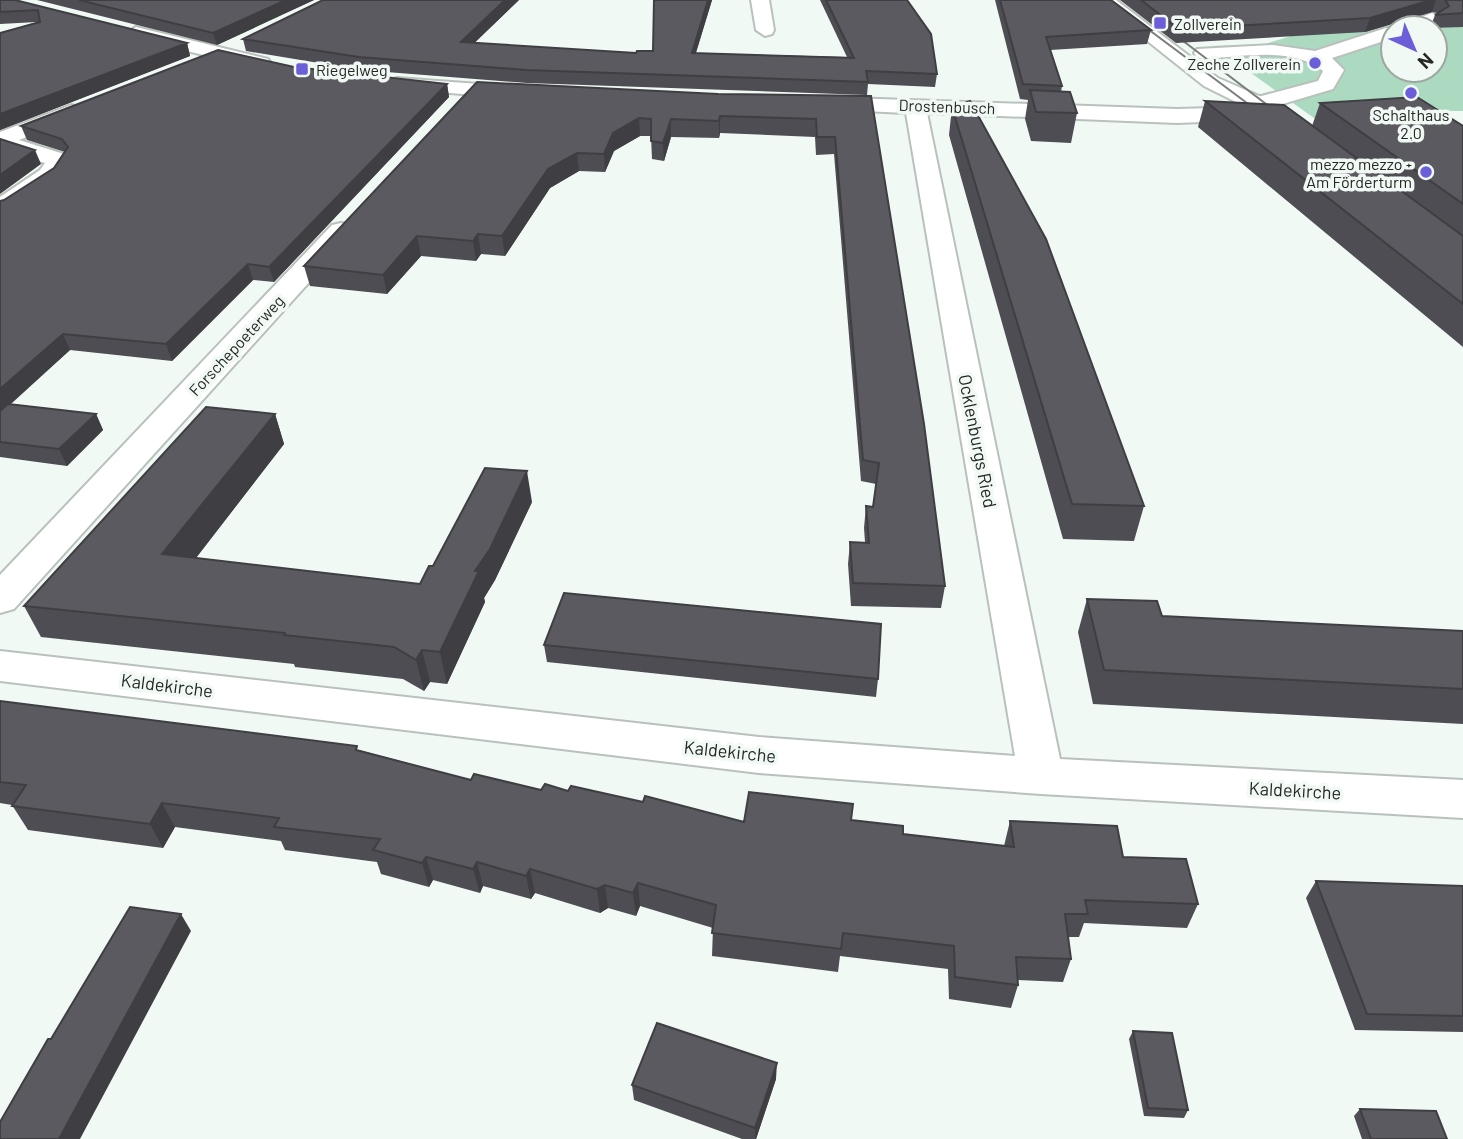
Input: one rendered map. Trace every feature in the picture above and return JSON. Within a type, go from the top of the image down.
[{"type":"street","points":[[760,0],[765,30]]},
{"type":"street","points":[[1105,0],[1211,82],[1264,108],[1318,150]]},
{"type":"street","points":[[1133,0],[1242,82],[1264,108]]},
{"type":"street","points":[[112,28],[284,68]]},
{"type":"street","points":[[1204,53],[1270,50],[1313,58],[1379,37]]},
{"type":"street","points":[[183,68],[250,39]]},
{"type":"street","name":"Drostenbusch","points":[[797,103],[1177,116],[1264,108],[1326,85],[1334,70],[1313,58]]},
{"type":"street","points":[[382,82],[462,101],[540,94]]},
{"type":"street","name":"Ocklenburgs Ried","points":[[915,105],[1041,776]]},
{"type":"street","points":[[0,141],[87,106]]},
{"type":"street","points":[[0,141],[59,160],[49,175],[0,208]]},
{"type":"street","name":"Forschepoeterweg","points":[[0,599],[362,209]]},
{"type":"street","name":"Kaldekirche","points":[[0,666],[759,755],[1041,776],[1463,799]]},
{"type":"green space","name":"Zeche Zollverein","points":[[1463,0],[1463,111],[1402,111],[1314,118],[1213,46],[1265,44],[1370,11]]},
{"type":"building","points":[[0,0],[15,0],[187,43],[0,114],[0,33],[40,22],[38,10],[0,12]]},
{"type":"building","points":[[79,0],[286,0],[213,33]]},
{"type":"building","points":[[323,0],[505,0],[461,42],[636,53],[653,51],[654,0],[708,0],[692,53],[854,58],[826,0],[907,0],[931,34],[937,74],[866,71],[868,82],[526,70],[359,57],[243,39]]},
{"type":"building","points":[[1000,0],[1111,0],[1151,30],[1046,37],[1062,86],[1023,84]]},
{"type":"building","points":[[1141,0],[1431,0],[1370,18],[1179,29]]},
{"type":"building","points":[[1445,0],[1463,0],[1463,13],[1437,14],[1449,6]]},
{"type":"building","points":[[218,50],[294,67],[447,84],[269,267],[248,264],[166,344],[63,334],[0,389],[0,201],[54,168],[68,147],[62,139],[21,126]]},
{"type":"building","points":[[477,82],[718,94],[871,96],[924,424],[945,586],[853,583],[850,542],[869,543],[866,506],[873,507],[879,463],[863,460],[835,137],[817,137],[816,119],[720,116],[719,121],[671,119],[663,143],[651,141],[651,119],[639,118],[613,133],[604,154],[577,153],[548,169],[502,236],[478,234],[473,241],[417,236],[383,275],[304,266]]},
{"type":"building","points":[[1030,90],[1070,92],[1077,113],[1036,112]]},
{"type":"building","points":[[1417,97],[1463,126],[1463,204],[1320,103]]},
{"type":"building","points":[[970,101],[1046,239],[1144,506],[1072,504],[952,107]]},
{"type":"building","points":[[1205,101],[1284,105],[1463,236],[1463,304]]},
{"type":"building","points":[[0,139],[35,150],[0,175]]},
{"type":"building","points":[[8,404],[96,414],[59,449],[0,442],[0,411]]},
{"type":"building","points":[[206,407],[275,414],[162,554],[420,584],[429,566],[433,566],[485,468],[527,471],[490,549],[475,571],[479,571],[440,652],[422,650],[416,660],[394,647],[24,606]]},
{"type":"building","points":[[564,593],[881,624],[878,679],[544,645]]},
{"type":"building","points":[[1087,599],[1157,601],[1162,616],[1463,631],[1463,689],[1104,670]]},
{"type":"building","points":[[0,701],[357,746],[356,750],[471,780],[474,774],[541,790],[545,784],[568,791],[571,786],[643,802],[645,796],[744,822],[749,792],[853,804],[851,820],[903,826],[903,834],[1014,847],[1010,821],[1117,826],[1123,857],[1186,859],[1198,904],[1085,900],[1088,914],[1065,914],[1071,959],[1016,957],[1018,985],[955,977],[954,946],[843,933],[841,949],[712,933],[716,905],[638,883],[633,893],[605,885],[597,889],[530,869],[526,876],[477,862],[473,869],[426,857],[422,863],[373,850],[380,839],[274,827],[279,818],[162,803],[150,824],[12,806],[26,785],[0,782]]},
{"type":"building","points":[[1316,881],[1463,886],[1463,1016],[1367,1014]]},
{"type":"building","points":[[130,907],[181,914],[59,1139],[0,1139],[0,1122]]},
{"type":"building","points":[[657,1023],[777,1063],[755,1128],[632,1085]]},
{"type":"building","points":[[1133,1031],[1172,1033],[1188,1110],[1148,1108]]},
{"type":"building","points":[[1360,1109],[1436,1111],[1447,1139],[1371,1139]]},
{"type":"tram line","points":[[1109,0],[1263,115]]},
{"type":"tram line","points":[[1170,31],[1282,116]]},
{"type":"place","name":"Zollverein","points":[[1160,23]]},
{"type":"place","name":"Zeche Zollverein","points":[[1315,63]]},
{"type":"place","name":"Riegelweg","points":[[302,69]]},
{"type":"place","name":"Schalthaus 2.0","points":[[1411,93]]},
{"type":"place","name":"mezzo mezzo - Am Förderturm","points":[[1426,172]]}]
